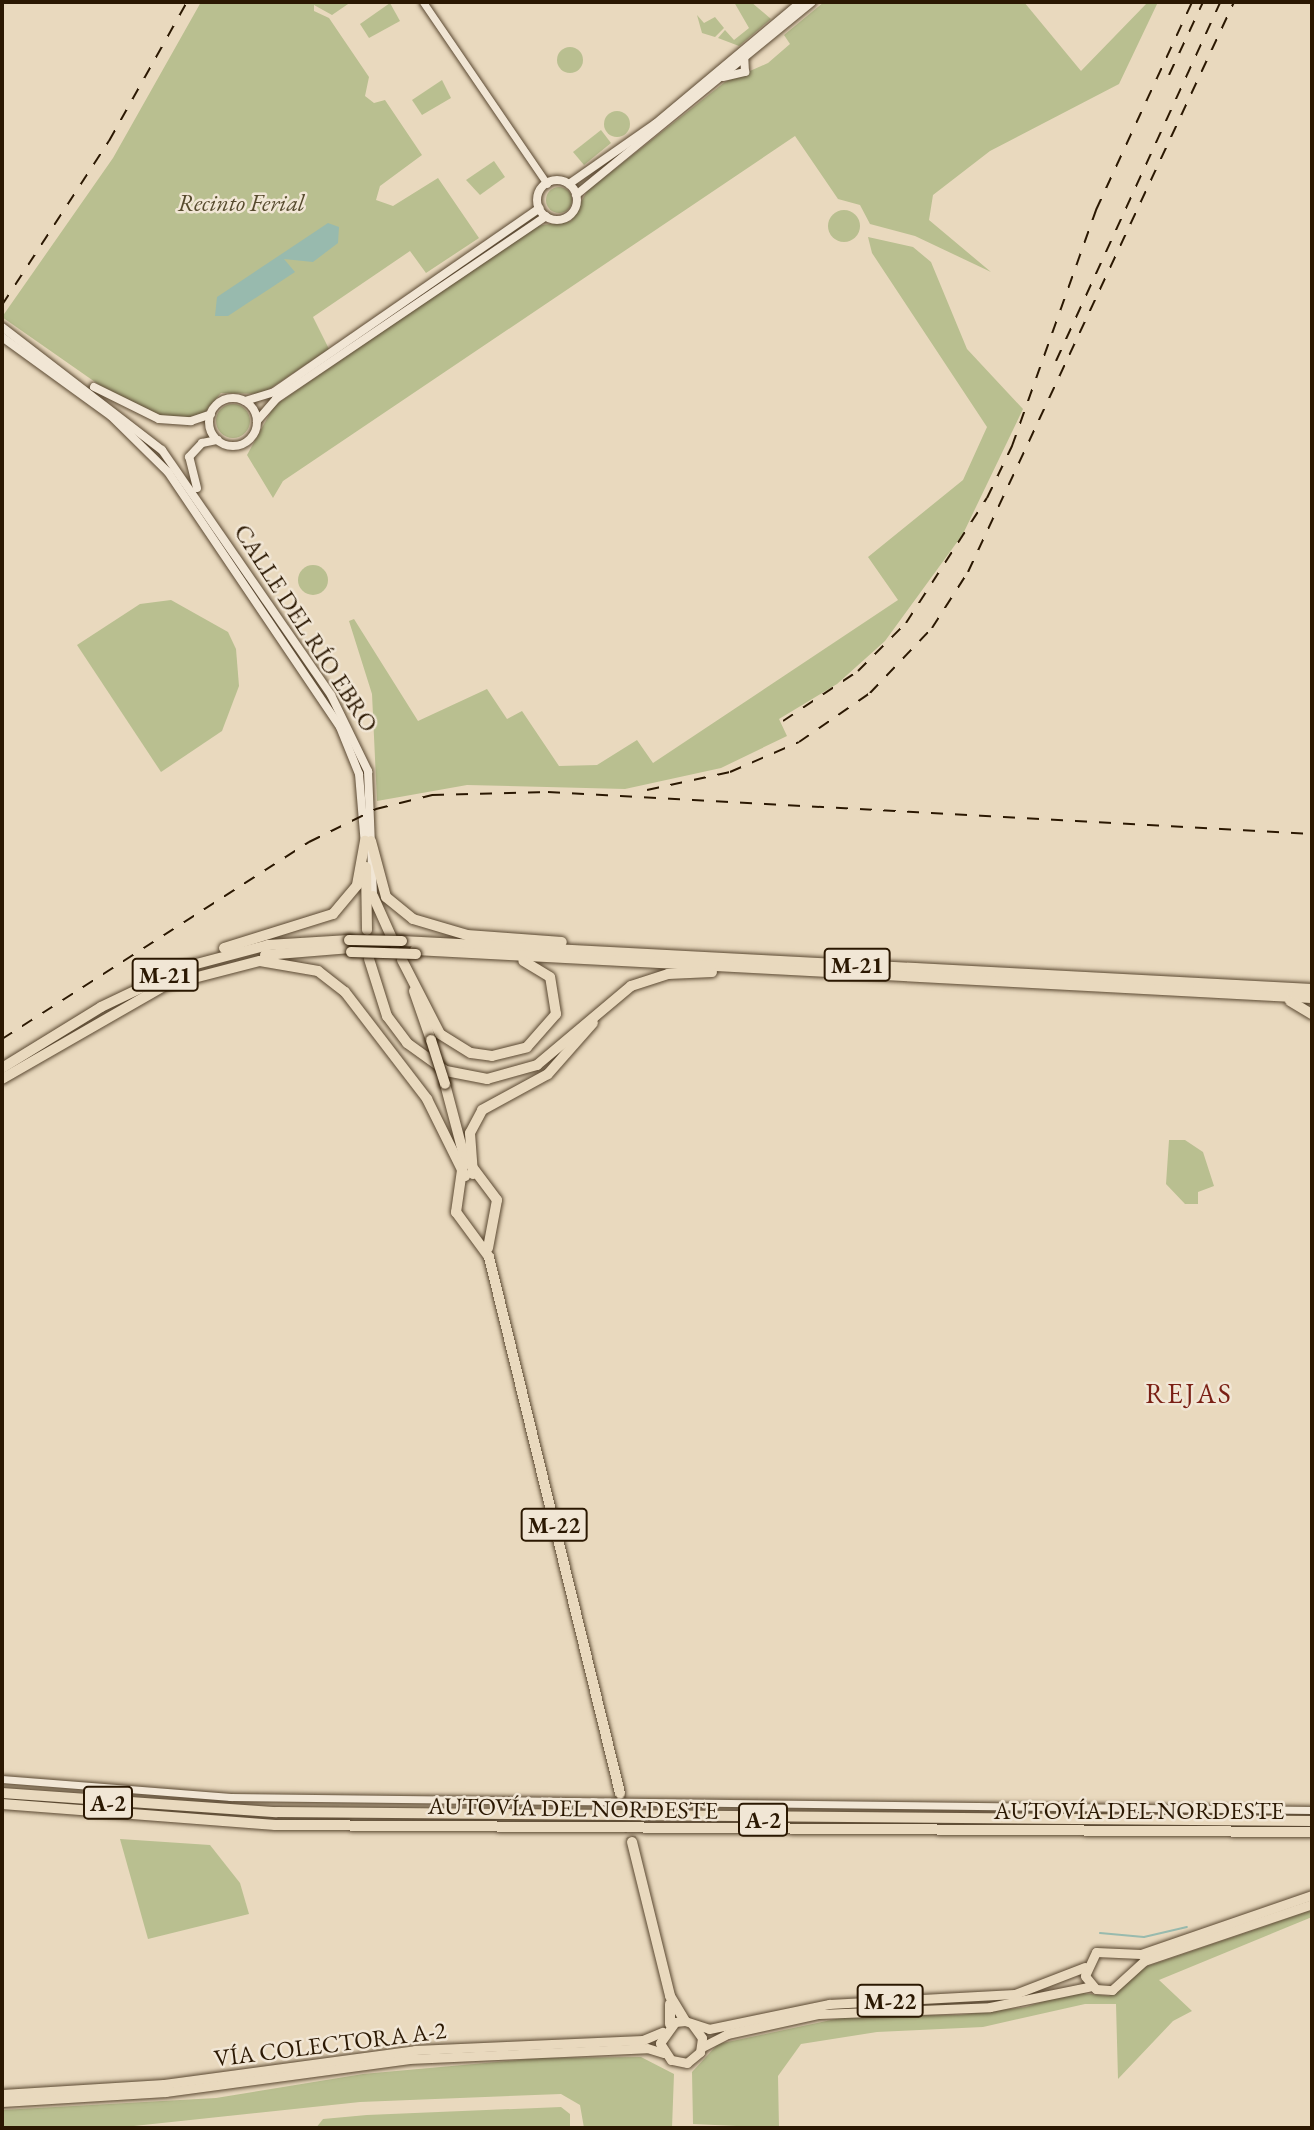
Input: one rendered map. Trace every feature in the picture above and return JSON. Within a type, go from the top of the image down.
[{"type":"highway","points":[[368,841],[386,897],[424,924],[467,934],[704,956]]},
{"type":"highway","points":[[130,991],[203,955],[333,914],[357,885],[368,841]]},
{"type":"highway","points":[[366,864],[368,930]]},
{"type":"highway","name":"M-22","points":[[373,896],[402,960],[446,1084],[469,1175],[456,1212],[472,1228],[489,1256],[620,1793]]},
{"type":"highway","name":"M-21","points":[[2,1079],[163,986],[233,961],[402,941],[1312,989]]},
{"type":"highway","name":"M-21","points":[[2,1068],[130,991],[231,953],[350,947],[1312,998]]},
{"type":"highway","points":[[402,960],[432,1023],[471,1053],[517,1052],[553,1021],[555,985],[533,964],[416,952]]},
{"type":"highway","points":[[369,959],[387,1016],[407,1043],[431,1064],[462,1076],[500,1078],[537,1065],[621,993],[668,974],[827,972]]},
{"type":"highway","points":[[163,986],[260,961],[318,971],[345,992],[427,1099],[469,1175]]},
{"type":"highway","points":[[1211,992],[1286,1000],[1312,1014]]},
{"type":"highway","points":[[469,1175],[470,1133],[482,1110],[555,1068],[621,993]]},
{"type":"highway","name":"M-22","points":[[469,1175],[497,1200],[489,1256]]},
{"type":"highway","points":[[463,1190],[483,1186]]},
{"type":"highway","points":[[472,1228],[492,1223]]},
{"type":"highway","name":"AUTOVÍA DEL NORDESTE","points":[[2,1793],[226,1811],[1312,1821]]},
{"type":"highway","name":"AUTOVÍA DEL NORDESTE","points":[[2,1804],[275,1825],[1312,1835]]},
{"type":"highway","points":[[1106,1834],[1312,1835]]},
{"type":"highway","points":[[632,1842],[670,1996],[666,2028]]},
{"type":"highway","points":[[670,1996],[689,2023]]},
{"type":"main road","points":[[60,366],[146,416],[181,422],[211,414],[221,401],[245,401],[274,392],[542,212],[570,215],[576,195],[723,77],[801,2]]},
{"type":"main road","points":[[228,542],[189,471],[197,445],[218,440],[240,444],[276,399],[542,212],[547,184],[569,184],[812,2]]},
{"type":"main road","points":[[569,184],[576,195]]},
{"type":"main road","name":"CALLE DEL RÍO EBRO","points":[[2,327],[60,366],[162,450],[228,542],[355,733],[368,771],[366,864],[373,896]]},
{"type":"main road","name":"CALLE DEL RÍO EBRO","points":[[2,337],[111,416],[169,472],[340,727],[359,774],[373,896]]},
{"type":"main road","points":[[245,401],[257,421]]},
{"type":"main road","points":[[211,414],[218,440]]},
{"type":"main road","name":"M-22","points":[[666,2028],[689,2023],[721,2027],[829,2004],[1015,1994],[1085,1967],[1096,1952],[1141,1954],[1312,1895]]},
{"type":"main road","name":"M-22","points":[[663,2053],[687,2063],[702,2047],[727,2034],[827,2013],[990,2007],[1092,1986],[1112,1990],[1144,1961],[1312,1904]]},
{"type":"main road","points":[[1118,1953],[1126,1975]]},
{"type":"main road","points":[[1085,1967],[1092,1986]]},
{"type":"main road","points":[[689,2023],[702,2047]]},
{"type":"main road","points":[[663,2053],[666,2028]]},
{"type":"main road","name":"VÍA COLECTORA A-2","points":[[2,2094],[164,2084],[415,2050],[643,2040],[666,2028]]},
{"type":"main road","name":"VÍA COLECTORA A-2","points":[[2,2102],[166,2092],[410,2059],[647,2048],[663,2053]]},
{"type":"street","points":[[423,2],[547,184]]},
{"type":"street","points":[[2,1779],[230,1797],[1312,1810]]},
{"type":"green space","name":"Recinto Ferial","points":[[201,2],[351,2],[332,15],[314,5],[314,11],[329,18],[369,77],[365,96],[374,103],[385,100],[422,155],[380,186],[376,200],[393,206],[438,178],[479,238],[426,273],[410,251],[313,317],[329,349],[262,394],[221,393],[204,413],[185,418],[156,415],[118,398],[2,317],[113,158]]},
{"type":"green space","points":[[734,2],[751,2],[771,19],[739,46],[718,38],[725,30],[734,40],[749,28]]},
{"type":"green space","points":[[824,2],[1024,2],[1081,71],[1148,2],[1158,2],[1119,84],[990,151],[933,195],[929,220],[991,272],[915,236],[870,224],[860,205],[838,199],[795,136],[283,481],[273,498],[247,455],[274,406],[536,226],[571,221],[587,191],[725,82],[768,63],[790,44],[784,35]]},
{"type":"green space","points":[[390,3],[400,21],[369,38],[360,24]]},
{"type":"green space","points":[[697,15],[704,23],[715,17],[724,28],[715,37],[702,33]]},
{"type":"green space","points":[[570,47],[579,51],[583,60],[579,69],[570,73],[561,69],[557,60],[561,51]]},
{"type":"green space","points":[[442,80],[451,98],[422,115],[412,100]]},
{"type":"green space","points":[[617,111],[626,115],[630,124],[626,133],[617,137],[608,133],[604,124],[608,115]]},
{"type":"green space","points":[[601,130],[611,143],[584,165],[573,152]]},
{"type":"green space","points":[[494,161],[505,177],[480,195],[466,180]]},
{"type":"green space","points":[[559,187],[568,191],[572,200],[568,209],[559,213],[550,209],[546,200],[550,191]]},
{"type":"green space","points":[[844,210],[855,215],[860,226],[855,237],[844,242],[833,237],[828,226],[833,215]]},
{"type":"green space","points":[[868,237],[913,247],[931,262],[967,349],[1023,409],[963,534],[885,641],[837,684],[779,719],[787,736],[721,768],[625,789],[467,785],[377,801],[372,694],[349,621],[354,619],[418,721],[487,689],[507,719],[522,711],[559,766],[597,765],[637,740],[653,763],[898,600],[868,557],[963,480],[987,427],[872,253]]},
{"type":"green space","points":[[233,404],[245,409],[250,421],[245,433],[233,438],[221,433],[216,421],[221,409]]},
{"type":"green space","points":[[313,565],[324,569],[328,580],[324,591],[313,595],[302,591],[298,580],[302,569]]},
{"type":"green space","points":[[171,600],[228,632],[236,649],[239,686],[222,731],[161,772],[77,645],[140,604]]},
{"type":"green space","points":[[1169,1140],[1185,1140],[1203,1152],[1214,1186],[1198,1192],[1198,1204],[1185,1204],[1166,1184]]},
{"type":"green space","points":[[120,1839],[210,1845],[240,1883],[249,1914],[148,1939]]},
{"type":"green space","points":[[1312,1910],[1312,1917],[1159,1980],[1192,2011],[1173,2021],[1118,2079],[1116,2004],[1085,2004],[983,2027],[877,2032],[801,2044],[778,2076],[779,2128],[693,2124],[692,2072],[718,2044],[850,2016],[960,2015],[1026,2007],[1073,1992],[1109,1996],[1142,1968]]},
{"type":"green space","points":[[641,2057],[674,2074],[672,2128],[584,2128],[580,2105],[561,2094],[360,2102],[115,2128],[2,2128],[2,2110],[216,2098],[363,2074],[541,2058]]},
{"type":"green space","points":[[561,2107],[570,2114],[570,2128],[316,2128],[323,2119],[367,2115]]},
{"type":"water","points":[[328,223],[339,227],[338,243],[313,262],[284,259],[295,272],[228,316],[215,316],[217,297]]},
{"type":"waterway","points":[[1100,1933],[1144,1937],[1187,1927]]},
{"type":"tunnel","points":[[620,1793],[632,1842]]},
{"type":"railway","points":[[2,305],[109,141],[187,2]]},
{"type":"railway","points":[[783,721],[858,671],[906,623],[987,498],[1012,446],[1096,210],[1192,2]]},
{"type":"railway","points":[[1169,75],[1203,2]]},
{"type":"railway","points":[[1056,361],[1220,2]]},
{"type":"railway","points":[[647,790],[730,772],[799,742],[870,693],[932,628],[968,572],[1234,2]]},
{"type":"railway","points":[[1312,244],[1312,316]]},
{"type":"railway","points":[[2,1039],[309,842],[376,809],[432,795],[548,792],[1312,834]]},
{"type":"district","name":"REJAS","points":[[1189,1393]]}]
